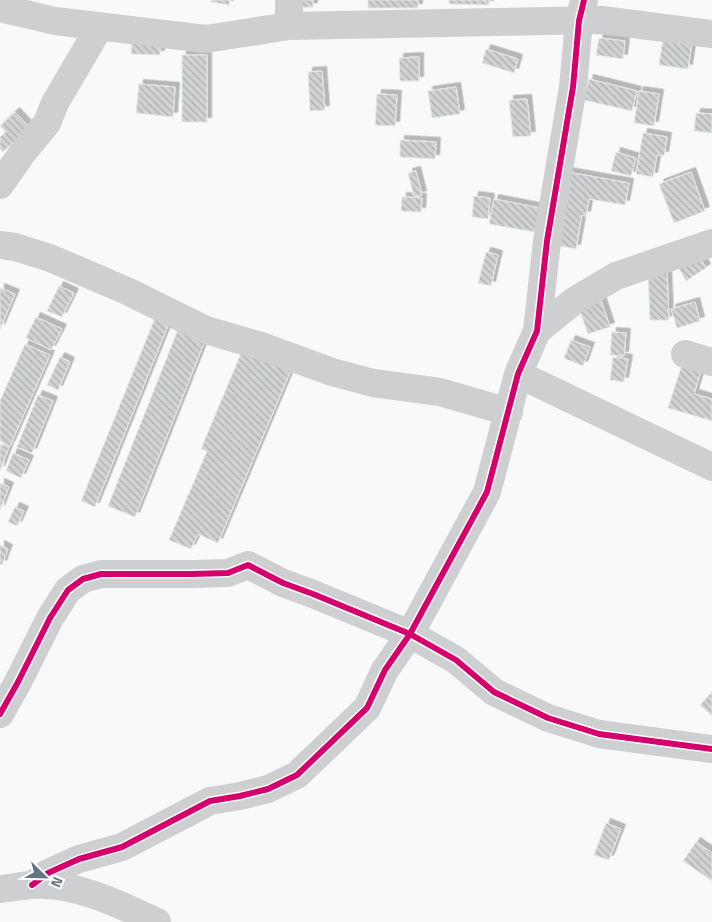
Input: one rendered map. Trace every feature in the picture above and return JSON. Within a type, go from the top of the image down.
[{"type":"street","points":[[0,8],[55,21],[206,39],[289,13],[582,10],[602,20],[712,34]]},
{"type":"street","points":[[32,885],[48,873],[80,858],[122,847],[210,801],[268,789],[297,775],[368,708],[385,670],[410,634],[487,492],[518,374],[537,331],[548,241],[573,87],[582,10]]},
{"type":"street","points":[[0,185],[46,123],[55,103],[100,26]]},
{"type":"street","points":[[537,331],[574,301],[616,276],[712,243]]},
{"type":"street","points":[[0,245],[15,247],[59,262],[127,290],[206,330],[261,346],[332,372],[373,383],[440,392],[509,412]]},
{"type":"street","points":[[685,354],[712,362]]},
{"type":"street","points":[[518,374],[712,467]]},
{"type":"street","points":[[0,714],[50,618],[68,590],[82,579],[101,574],[228,572],[248,565],[283,583],[410,634],[456,660],[494,692],[548,718],[599,734],[712,749]]},
{"type":"street","points":[[0,889],[32,885],[61,887],[112,900],[157,922]]},
{"type":"building","points":[[211,0],[230,0],[229,5],[211,2]]},
{"type":"building","points":[[297,0],[313,0],[313,7],[297,8]]},
{"type":"building","points":[[368,0],[418,0],[418,8],[368,8]]},
{"type":"building","points":[[449,0],[489,0],[489,5],[449,4]]},
{"type":"building","points":[[664,32],[693,36],[688,69],[659,65]]},
{"type":"building","points":[[132,35],[160,35],[160,55],[131,54]]},
{"type":"building","points":[[599,38],[625,41],[623,59],[596,55]]},
{"type":"building","points":[[486,49],[518,59],[514,73],[482,63]]},
{"type":"building","points":[[182,55],[207,55],[207,122],[182,122]]},
{"type":"building","points":[[419,57],[419,81],[400,81],[399,58]]},
{"type":"building","points":[[322,71],[325,110],[310,111],[308,72]]},
{"type":"building","points":[[589,79],[637,91],[632,111],[584,100]]},
{"type":"building","points":[[139,84],[175,87],[173,117],[136,113]]},
{"type":"building","points":[[456,87],[460,114],[432,118],[428,91]]},
{"type":"building","points":[[639,91],[659,94],[654,126],[634,123]]},
{"type":"building","points":[[377,94],[397,95],[395,126],[375,125]]},
{"type":"building","points":[[527,99],[531,136],[513,137],[509,100]]},
{"type":"building","points":[[15,112],[29,127],[3,152],[0,149],[0,137],[6,132],[0,126]]},
{"type":"building","points":[[696,113],[712,114],[712,133],[694,131]]},
{"type":"building","points":[[643,133],[667,137],[664,156],[657,155],[653,177],[636,174]]},
{"type":"building","points":[[400,140],[436,142],[435,159],[400,157]]},
{"type":"building","points":[[616,152],[636,158],[631,176],[611,171]]},
{"type":"building","points":[[416,171],[422,195],[414,197],[408,173]]},
{"type":"building","points":[[567,172],[629,183],[625,205],[589,199],[586,216],[582,215],[576,249],[554,245]]},
{"type":"building","points":[[691,172],[705,211],[674,223],[659,184]]},
{"type":"building","points":[[474,196],[490,198],[488,219],[472,217]]},
{"type":"building","points":[[402,197],[422,198],[421,212],[401,211]]},
{"type":"building","points":[[494,199],[540,208],[535,232],[489,224]]},
{"type":"building","points":[[693,246],[706,268],[686,281],[673,258]]},
{"type":"building","points":[[486,252],[498,255],[491,286],[478,283]]},
{"type":"building","points":[[667,270],[669,320],[650,320],[648,271]]},
{"type":"building","points":[[59,286],[74,293],[62,317],[47,311]]},
{"type":"building","points":[[0,288],[15,294],[0,329]]},
{"type":"building","points":[[601,300],[610,327],[588,334],[579,308]]},
{"type":"building","points":[[695,302],[700,321],[677,328],[671,309]]},
{"type":"building","points":[[36,317],[62,329],[51,350],[26,338]]},
{"type":"building","points":[[155,318],[169,323],[95,507],[81,501]]},
{"type":"building","points":[[179,327],[206,338],[135,517],[108,506]]},
{"type":"building","points":[[612,332],[626,333],[624,356],[610,355]]},
{"type":"building","points":[[571,340],[590,347],[583,366],[564,358]]},
{"type":"building","points":[[25,344],[50,355],[10,446],[0,441],[0,401]]},
{"type":"building","points":[[242,351],[291,370],[218,543],[198,534],[191,549],[169,540],[207,451],[201,449]]},
{"type":"building","points":[[685,355],[704,361],[694,394],[712,399],[712,421],[668,408]]},
{"type":"building","points":[[60,357],[70,362],[58,390],[47,385]]},
{"type":"building","points":[[613,357],[628,359],[624,382],[610,380]]},
{"type":"building","points":[[38,395],[53,401],[32,453],[17,447]]},
{"type":"building","points":[[0,444],[9,447],[0,471]]},
{"type":"building","points":[[13,453],[29,460],[21,478],[6,471]]},
{"type":"building","points":[[0,483],[9,487],[0,510]]},
{"type":"building","points":[[15,507],[24,511],[17,526],[8,522]]},
{"type":"building","points":[[0,545],[8,549],[2,565],[0,564]]},
{"type":"building","points":[[712,692],[712,716],[700,705]]},
{"type":"building","points":[[606,823],[621,829],[609,860],[594,855]]},
{"type":"building","points":[[696,842],[712,853],[712,881],[683,861]]},
{"type":"cycle path","points":[[32,885],[48,873],[79,859],[122,847],[210,801],[268,789],[297,775],[367,708],[385,670],[410,634],[487,492],[518,374],[537,331],[547,241],[573,87],[579,21],[584,0]]},
{"type":"cycle path","points":[[0,714],[50,618],[68,590],[83,579],[101,574],[228,573],[248,565],[283,583],[410,634],[456,660],[494,692],[548,718],[599,734],[712,749]]}]
